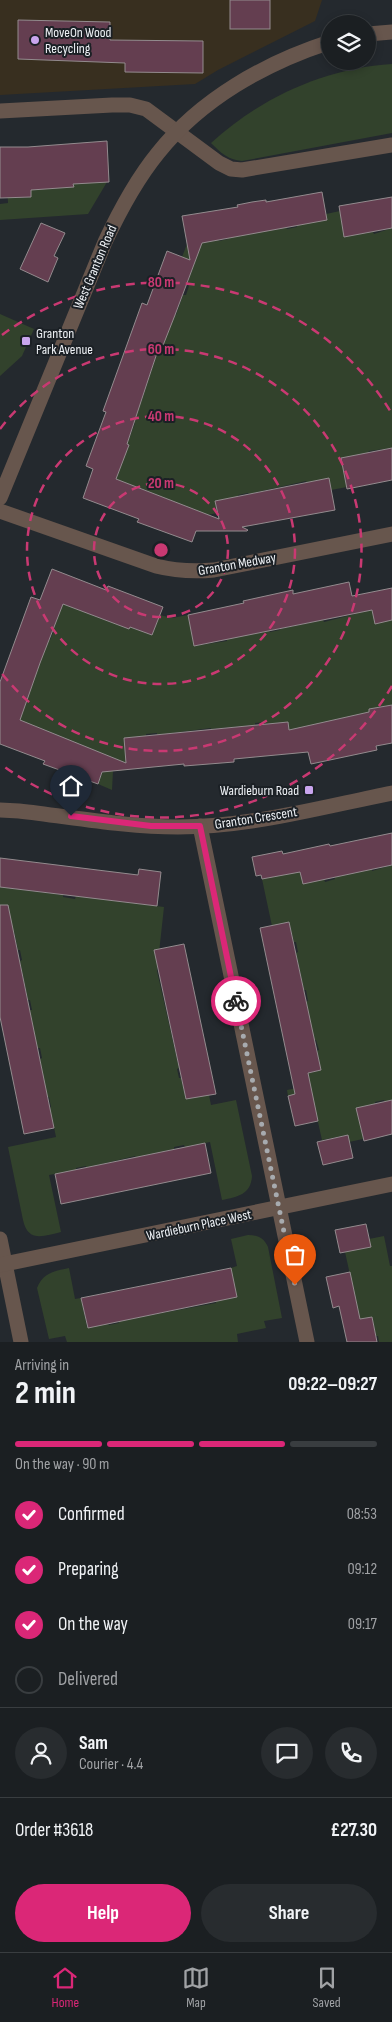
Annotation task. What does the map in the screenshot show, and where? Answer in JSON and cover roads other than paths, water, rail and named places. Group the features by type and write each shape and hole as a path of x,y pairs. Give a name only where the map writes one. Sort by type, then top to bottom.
{"street":[{"path":"376,33 392,32"},
{"name":"West Granton Road","path":"0,498 108,234 141,177 159,152 178,132 205,107 232,87 255,74 321,45"},
{"path":"0,111 112,104 130,105 146,109 219,163 231,169 242,170 392,145"},
{"name":"Granton Medway","path":"0,511 174,571 214,570 392,534"},
{"name":"Granton Crescent","path":"0,810 20,810 151,826 200,826 244,822 392,793"},
{"path":"200,826 307,1342"},
{"name":"Wardieburn Place West","path":"3,1264 392,1184"},
{"path":"0,1239 3,1264 21,1342"}],"place":[{"name":"MoveOn Wood Recycling","path":"35,40"},
{"name":"Granton Park Avenue","path":"26,341"},
{"name":"Wardieburn Road","path":"309,790"}]}
